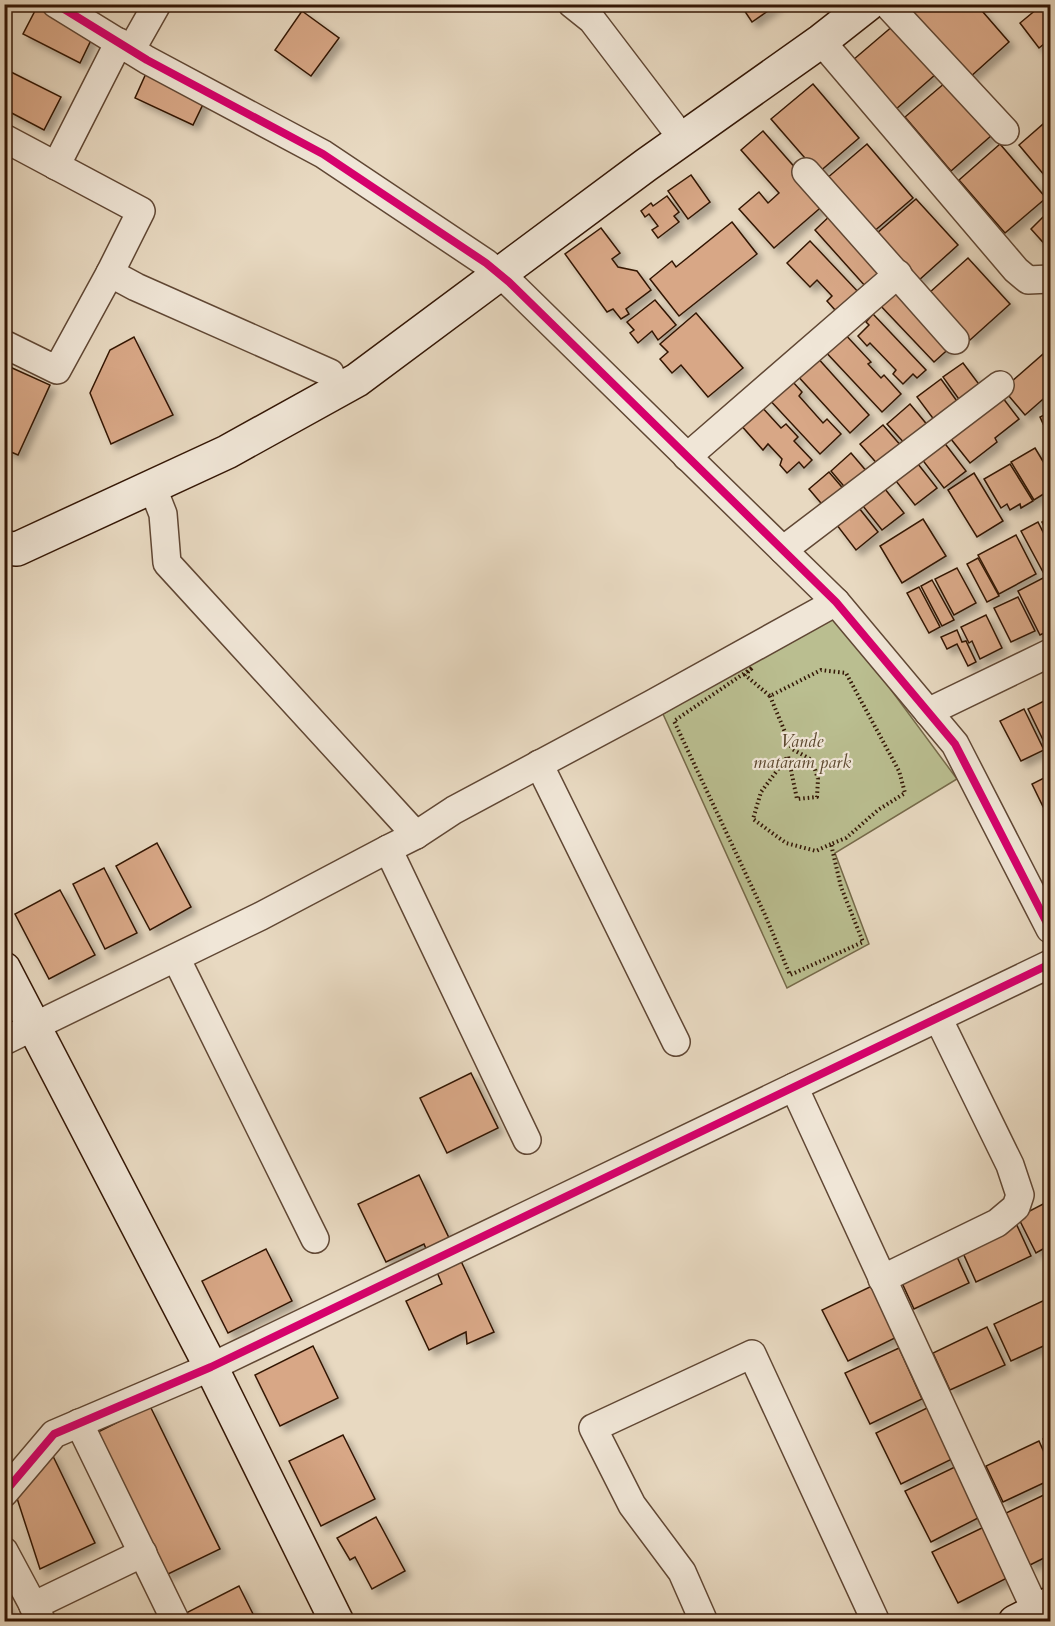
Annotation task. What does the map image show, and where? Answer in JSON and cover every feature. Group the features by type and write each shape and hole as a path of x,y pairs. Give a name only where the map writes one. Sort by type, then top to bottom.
{"main road":[{"path":"4,548 17,549 226,452 357,380 672,125 838,4"},
{"path":"4,529 14,530 218,435 347,364 646,165 821,41 868,4"},
{"path":"4,969 210,1367 337,1622"}],"street":[{"path":"56,4 125,46 323,154 493,268 836,602 955,744 1050,929"},
{"path":"56,166 125,46 157,4"},
{"path":"572,4 592,20 672,125"},
{"path":"887,4 1005,131"},
{"path":"821,41 1016,270 1028,280 1050,279"},
{"path":"4,138 141,211 57,370 4,344"},
{"path":"806,171 955,340"},
{"path":"110,273 136,287 330,373"},
{"path":"687,457 898,274"},
{"path":"783,550 1000,385"},
{"path":"152,486 163,514 167,563 416,835"},
{"path":"4,1041 261,916 416,835 454,810 836,602"},
{"path":"928,712 1050,653"},
{"path":"539,764 676,1042"},
{"path":"388,849 527,1140"},
{"path":"176,958 315,1239"},
{"path":"4,1493 54,1434 210,1367 1050,964"},
{"path":"882,1279 997,1223 1016,1207 1020,1195 1010,1165 938,1018"},
{"path":"794,1088 1034,1612"},
{"path":"704,1622 682,1572 632,1505 593,1428 752,1354 876,1622"},
{"path":"79,1423 176,1622"},
{"path":"4,1551 37,1614 143,1553"}],"path":[{"path":"770,696 821,670 846,673 899,771 905,793 878,810 846,838 831,843 816,851 786,843 753,819 761,792 788,756 797,799 818,797 818,779 812,760 792,749 770,696 745,675 752,668 674,721 766,917 790,975 863,942 842,887 831,843"}],"green space":[{"name":"Vande mataram park","path":"832,610 957,779 835,853 869,944 787,988 663,714"}],"building":[{"path":"740,4 778,4 752,22"},
{"path":"908,4 976,4 1009,42 969,78 905,7"},
{"path":"1043,4 1050,4 1050,39 1039,48 1020,23"},
{"path":"37,7 93,36 80,63 23,34"},
{"path":"302,11 339,38 311,76 275,50"},
{"path":"894,25 936,74 895,110 853,60"},
{"path":"5,69 61,97 44,130 4,109"},
{"path":"148,69 207,96 193,125 135,98"},
{"path":"946,82 992,135 951,171 905,117"},
{"path":"813,84 859,138 818,173 771,119"},
{"path":"1050,118 1050,182 1019,145"},
{"path":"763,131 826,203 774,248 739,209 759,192 768,203 779,193 741,150"},
{"path":"867,144 913,198 872,233 826,179"},
{"path":"1000,144 1046,198 1005,233 959,180"},
{"path":"691,175 710,202 688,219 668,191"},
{"path":"667,196 679,212 674,216 679,222 658,238 652,230 658,226 649,214 645,217 641,211 651,203 653,206"},
{"path":"916,199 958,245 918,281 876,234"},
{"path":"1050,210 1050,250 1031,229"},
{"path":"835,211 886,269 866,287 815,230"},
{"path":"732,222 757,254 679,316 650,279 672,261 676,267"},
{"path":"601,228 620,253 612,259 618,267 637,271 651,290 626,309 629,314 621,319 613,309 607,312 565,254"},
{"path":"810,241 862,296 836,311 827,301 832,296 817,280 810,287 787,263"},
{"path":"968,258 1010,304 970,340 929,293"},
{"path":"898,285 954,344 934,362 878,303"},
{"path":"655,300 676,325 658,340 652,331 638,343 630,333 634,330 627,322"},
{"path":"696,313 743,368 708,397 681,365 672,373 660,359 668,352 660,344"},
{"path":"873,314 926,370 917,378 913,374 903,384 893,374 896,370 870,343 867,346 858,336 869,325 866,322"},
{"path":"841,330 871,362 868,364 881,378 884,375 901,394 882,412 822,348"},
{"path":"134,337 173,415 111,444 90,393 110,350"},
{"path":"1050,348 1050,393 1025,415 1003,389"},
{"path":"815,355 869,415 850,433 795,373"},
{"path":"963,363 981,387 961,402 943,377"},
{"path":"10,367 50,385 18,455 4,449 4,379"},
{"path":"941,379 959,404 935,421 917,397"},
{"path":"793,382 802,392 799,396 823,423 827,419 841,434 820,454 766,396"},
{"path":"999,393 1019,419 995,438 997,442 970,463 947,434"},
{"path":"759,404 781,428 786,424 798,437 794,441 812,460 804,468 799,462 787,473 780,465 782,459 768,444 763,450 739,423"},
{"path":"910,404 929,427 907,446 887,424"},
{"path":"1050,412 1050,439 1040,417"},
{"path":"883,425 902,447 880,467 860,444"},
{"path":"943,441 966,471 944,488 921,458"},
{"path":"1035,448 1050,473 1050,490 1034,500 1011,462"},
{"path":"851,453 868,473 848,491 831,471"},
{"path":"914,459 937,488 915,505 892,476"},
{"path":"1010,464 1033,501 1021,508 1020,504 1010,510 1007,504 1001,508 984,479"},
{"path":"829,472 846,492 826,509 809,489"},
{"path":"974,473 1003,521 977,537 948,490"},
{"path":"881,484 904,513 882,530 859,501"},
{"path":"855,503 878,532 856,550 833,520"},
{"path":"1050,517 1050,539 1042,522"},
{"path":"923,519 946,556 902,583 880,546"},
{"path":"1038,522 1050,546 1050,568 1043,572 1021,531"},
{"path":"1016,535 1036,574 999,594 978,555"},
{"path":"978,558 999,596 987,602 967,564"},
{"path":"957,568 976,603 954,615 935,579"},
{"path":"1043,578 1050,593 1050,630 1040,635 1018,591"},
{"path":"932,580 954,620 942,626 921,586"},
{"path":"919,587 940,627 929,633 907,593"},
{"path":"1018,597 1035,631 1011,642 994,608"},
{"path":"986,615 1002,648 980,659 972,641 969,643 961,627"},
{"path":"957,630 962,642 966,641 976,662 968,666 957,644 947,649 941,637"},
{"path":"1050,698 1050,749 1048,750 1028,709"},
{"path":"1024,709 1044,750 1021,761 1000,721"},
{"path":"1050,775 1050,821 1032,784"},
{"path":"157,843 191,907 150,930 116,866"},
{"path":"104,868 137,933 105,949 73,884"},
{"path":"60,890 95,955 49,979 15,914"},
{"path":"471,1073 498,1128 447,1153 420,1098"},
{"path":"419,1175 450,1240 427,1251 424,1244 386,1262 358,1204"},
{"path":"1045,1203 1050,1215 1050,1245 1036,1253 1018,1217"},
{"path":"1014,1219 1031,1256 976,1282 959,1244"},
{"path":"952,1246 969,1283 914,1309 897,1272"},
{"path":"266,1249 292,1301 228,1333 202,1281"},
{"path":"460,1259 494,1332 467,1344 466,1332 429,1350 406,1301 442,1284 436,1270"},
{"path":"876,1284 899,1336 848,1361 822,1310"},
{"path":"1049,1298 1050,1343 1011,1361 994,1324"},
{"path":"987,1327 1005,1365 950,1390 933,1353"},
{"path":"313,1346 338,1398 280,1426 255,1375"},
{"path":"899,1348 922,1399 870,1424 845,1373"},
{"path":"150,1406 220,1549 166,1575 96,1433"},
{"path":"929,1407 952,1459 901,1484 876,1433"},
{"path":"343,1435 375,1499 321,1526 289,1461"},
{"path":"1050,1436 1050,1455 1043,1439"},
{"path":"1039,1441 1050,1466 1050,1480 1003,1502 986,1466"},
{"path":"51,1452 95,1543 40,1569 14,1489"},
{"path":"959,1465 982,1516 931,1542 905,1491"},
{"path":"1050,1492 1050,1555 1030,1565 1004,1514"},
{"path":"376,1517 405,1571 372,1589 355,1557 350,1560 337,1538"},
{"path":"986,1526 1009,1577 958,1603 932,1552"},
{"path":"239,1586 257,1622 190,1622 186,1613"},
{"path":"4,1599 15,1622 4,1622"}],"cycle path":[{"path":"56,4 147,60 323,154 486,263 509,282 836,602 955,744 1050,929"},
{"path":"4,1493 54,1434 211,1367 1050,964"}]}
